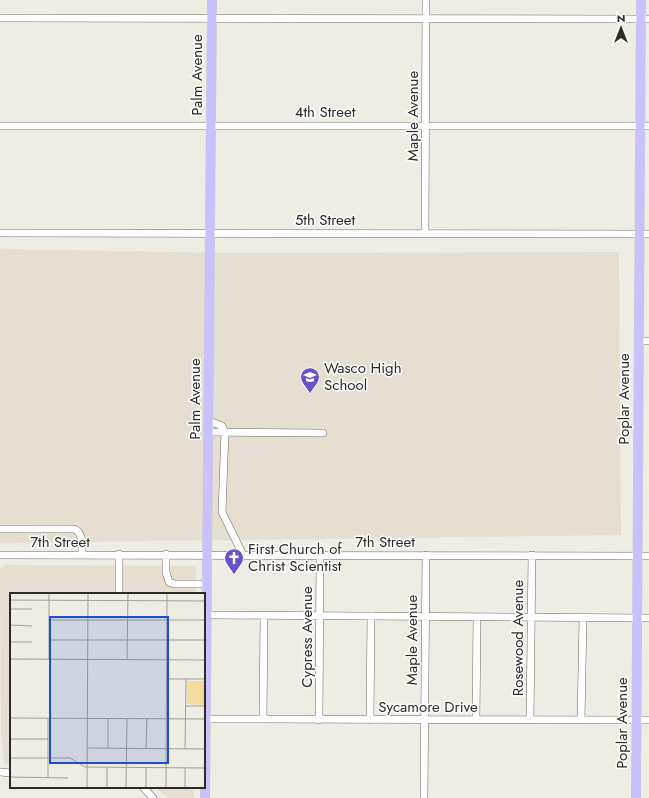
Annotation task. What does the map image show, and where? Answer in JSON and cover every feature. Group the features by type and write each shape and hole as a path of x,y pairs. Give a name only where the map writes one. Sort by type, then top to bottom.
{"main road":[{"name":"Palm Avenue","path":"205,798 212,0"},
{"name":"Poplar Avenue","path":"636,798 639,341 644,234 645,126 645,19 641,0"}],"street":[{"name":"Maple Avenue","path":"425,233 426,0"},
{"path":"0,18 645,19"},
{"name":"4th Street","path":"0,126 645,126"},
{"name":"5th Street","path":"0,233 210,232 644,234"},
{"path":"639,341 649,341"},
{"path":"209,421 222,426 224,432 222,512 243,555"},
{"path":"209,432 323,433"},
{"path":"0,529 74,529 79,532 81,536 82,555"},
{"path":"119,554 119,593"},
{"path":"166,554 166,572 169,582 174,584 208,584"},
{"name":"7th Street","path":"0,555 208,554 649,556"},
{"name":"Cypress Avenue","path":"319,720 320,555"},
{"name":"Maple Avenue","path":"424,798 426,555"},
{"name":"Rosewood Avenue","path":"530,720 532,556"},
{"path":"263,719 264,616"},
{"path":"206,620 264,616 649,618"},
{"path":"370,720 371,616"},
{"path":"476,720 477,617"},
{"path":"581,720 583,618"},
{"name":"Sycamore Drive","path":"206,715 263,719 319,720 649,720"},
{"path":"0,772 10,773"},
{"path":"143,788 153,798"}],"shaded area":[{"name":"Wasco High School","path":"0,249 230,253 619,252 621,535 0,543"},
{"path":"5,565 196,566 196,593 10,593 10,765 4,764 1,731 0,569"},
{"path":"156,788 194,788 194,798 168,798"}],"place":[{"name":"Wasco High School","path":"310,394"},
{"name":"First Church of Christ Scientist","path":"234,575"}]}
